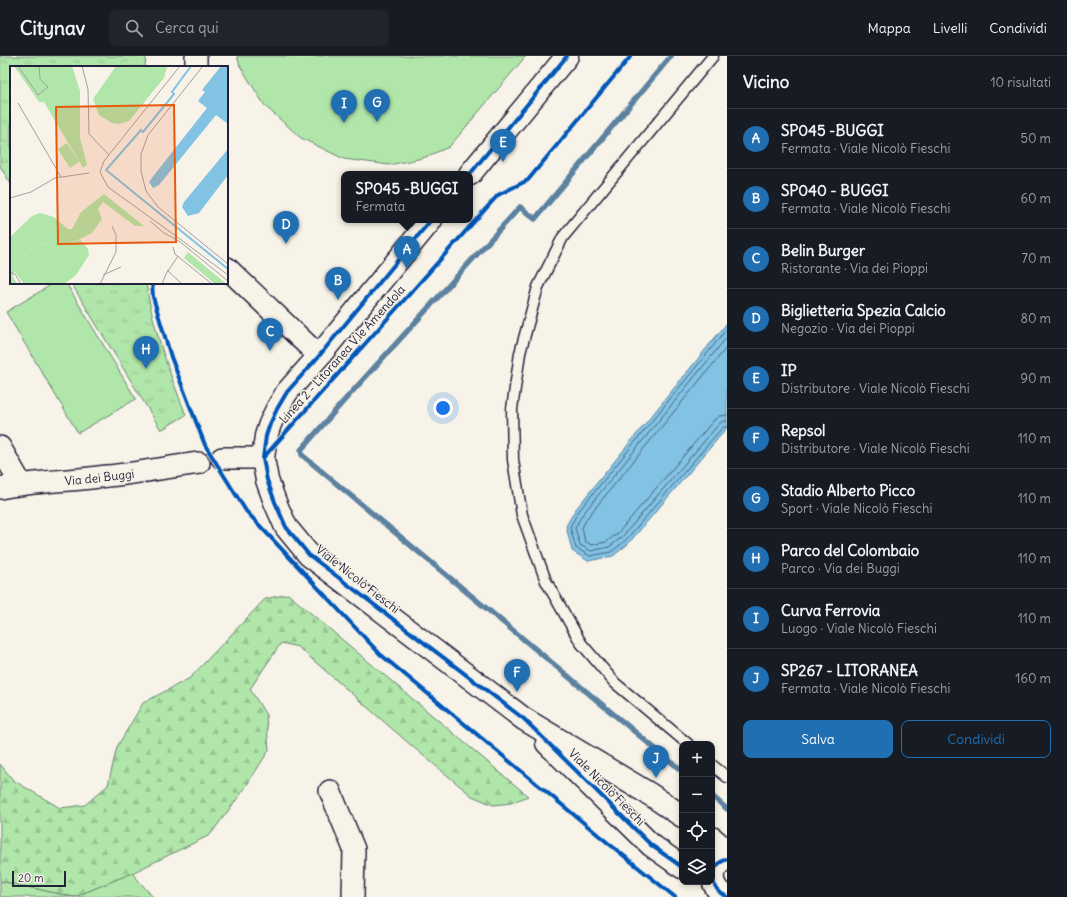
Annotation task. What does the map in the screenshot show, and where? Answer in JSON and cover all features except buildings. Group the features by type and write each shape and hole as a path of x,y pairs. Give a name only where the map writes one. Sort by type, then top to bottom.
{"main road":[{"path":"472,171 567,56"},
{"name":"Viale Nicolò Fieschi","path":"430,223 319,356 287,392 277,409 266,436 263,458 267,480 274,502 286,527 309,555 524,719 651,795 679,814"},
{"name":"Viale Nicolò Fieschi","path":"524,719 651,844 679,865"},
{"path":"715,840 727,850"},
{"path":"718,892 713,883 712,877 717,864 727,859"}],"street":[{"path":"228,269 319,356"},
{"path":"0,447 21,484"},
{"path":"222,458 263,458"},
{"name":"Via dei Buggi","path":"0,488 21,484 108,476 199,463"},
{"path":"330,791 354,849 353,897"}],"lane":[{"path":"684,741 615,683 581,643 546,581 522,516 513,460 512,409 520,353 538,287 563,237 713,56"},
{"path":"715,767 727,777"}],"green space":[{"path":"0,56 146,56 145,66 10,66 10,182 0,166"},
{"path":"237,56 526,56 449,147 423,158 389,165 344,159 301,138 265,106 240,66"},
{"path":"52,284 67,284 136,399 78,433 6,312"},
{"path":"72,284 146,284 157,334 186,415 161,430"},
{"path":"288,594 528,796 511,803 493,805 472,796 298,647 281,643 250,689 266,715 269,750 243,791 210,835 132,873 74,897 0,881 0,764 13,780 60,808 85,805 108,785 117,747 143,703 190,678 265,599"},
{"path":"132,873 153,897 74,897"},
{"path":"0,881 74,897 0,897"}],"water":[{"path":"727,323 727,428 628,544 613,556 588,561 572,551 566,526 575,510"}],"waterway":[{"path":"671,56 535,219 520,207 301,450 302,455 679,769"},
{"path":"715,799 727,809"}],"cycle path":[{"path":"472,171 567,56"},
{"name":"Linea 2 - Litoranea V.le Amendola","path":"473,223 498,195 528,180 631,56"},
{"name":"Linea 2 - Litoranea V.le Amendola","path":"429,223 319,356 287,392 277,409 266,436 263,458 267,480 275,502 286,527 309,555 524,719 651,845 679,865"},
{"name":"Linea 2 - Litoranea V.le Amendola","path":"263,458 473,223"},
{"path":"152,284 153,297 171,357 205,445 246,511 380,654 675,897"},
{"path":"727,859 721,862 713,872 714,883 721,893 727,897"}],"place":[{"name":"Stadio Alberto Picco","path":"377,122"},
{"name":"Curva Ferrovia","path":"344,123"},
{"name":"IP","path":"503,162"},
{"name":"Biglietteria Spezia Calcio","path":"286,244"},
{"name":"SP045 -BUGGI","path":"407,269"},
{"name":"SP040 - BUGGI","path":"338,300"},
{"name":"Belin Burger","path":"270,351"},
{"name":"Parco del Colombaio","path":"146,369"},
{"name":"Repsol","path":"517,692"},
{"name":"SP267 - LITORANEA","path":"656,778"}]}
